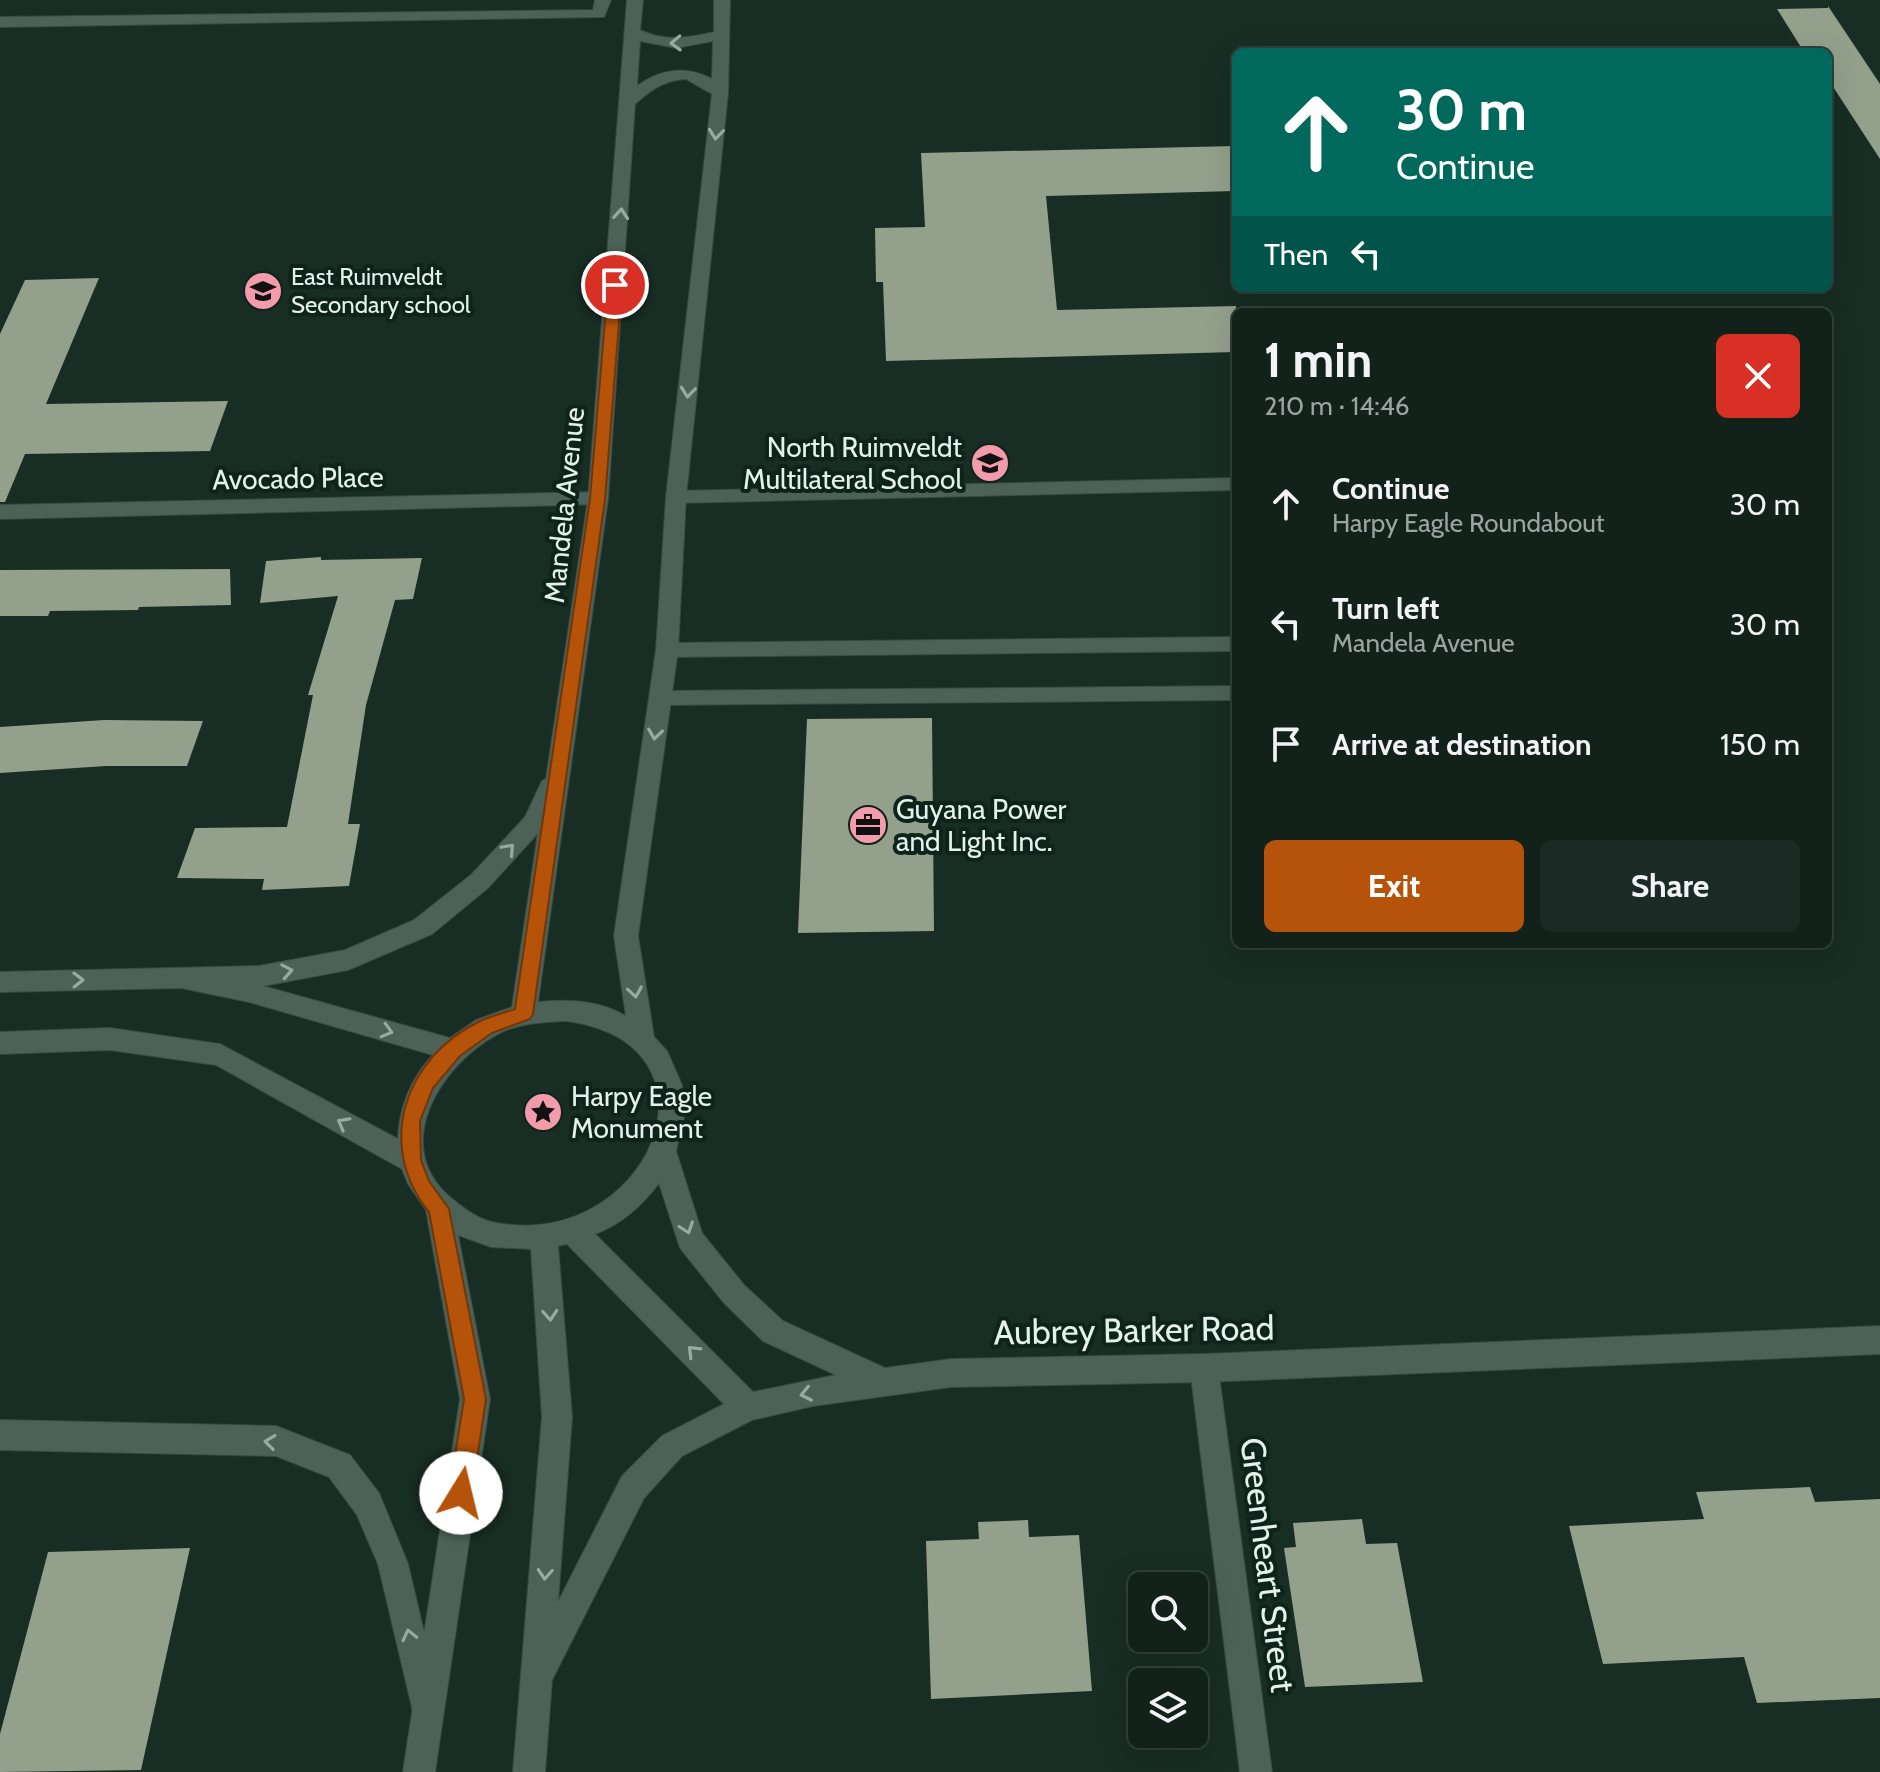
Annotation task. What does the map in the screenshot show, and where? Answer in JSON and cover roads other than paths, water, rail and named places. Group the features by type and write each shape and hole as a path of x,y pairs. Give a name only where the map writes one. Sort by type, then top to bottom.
{"main road":[{"name":"Mandela Avenue","path":"524,1014 598,499 630,101 635,0"},
{"path":"642,1039 626,936 667,650 676,497 720,93 722,0"},
{"path":"0,22 601,7"},
{"path":"633,32 650,42 670,44 720,35"},
{"path":"630,101 653,81 681,74 701,77 720,93"},
{"name":"Avocado Place","path":"0,512 598,499"},
{"path":"0,982 259,976 348,960 423,927 480,881 534,822 562,760"},
{"path":"181,978 249,992 453,1050"},
{"path":"567,1010 594,1015 608,1018 642,1039 662,1062 671,1091 673,1122 664,1154 643,1186 612,1212 559,1234 505,1237 469,1228 439,1209 421,1186 411,1160 410,1121 425,1083 453,1050 485,1028 524,1014 567,1010"},
{"path":"0,1043 110,1039 220,1055 411,1160"},
{"path":"664,1154 690,1239 734,1294 773,1331 883,1382"},
{"path":"419,1772 475,1399 439,1209"},
{"path":"559,1234 748,1407"},
{"path":"529,1772 557,1417 559,1234"},
{"name":"Aubrey Barker Road","path":"537,1677 633,1487 672,1446 748,1407 813,1392 951,1373 1204,1368 1880,1340"},
{"name":"Greenheart Street","path":"1204,1368 1256,1772"},
{"path":"0,1435 276,1441 339,1466 368,1504 393,1564 426,1711"}],"lane":[{"path":"676,497 1232,484"},
{"path":"667,650 1232,644"},
{"path":"661,698 1232,693"}],"place":[{"name":"East Ruimveldt Secondary school","path":"263,291"},
{"name":"North Ruimveldt Multilateral School","path":"990,463"},
{"name":"Guyana Power and Light Inc.","path":"868,825"},
{"name":"Harpy Eagle Monument","path":"543,1112"}]}
